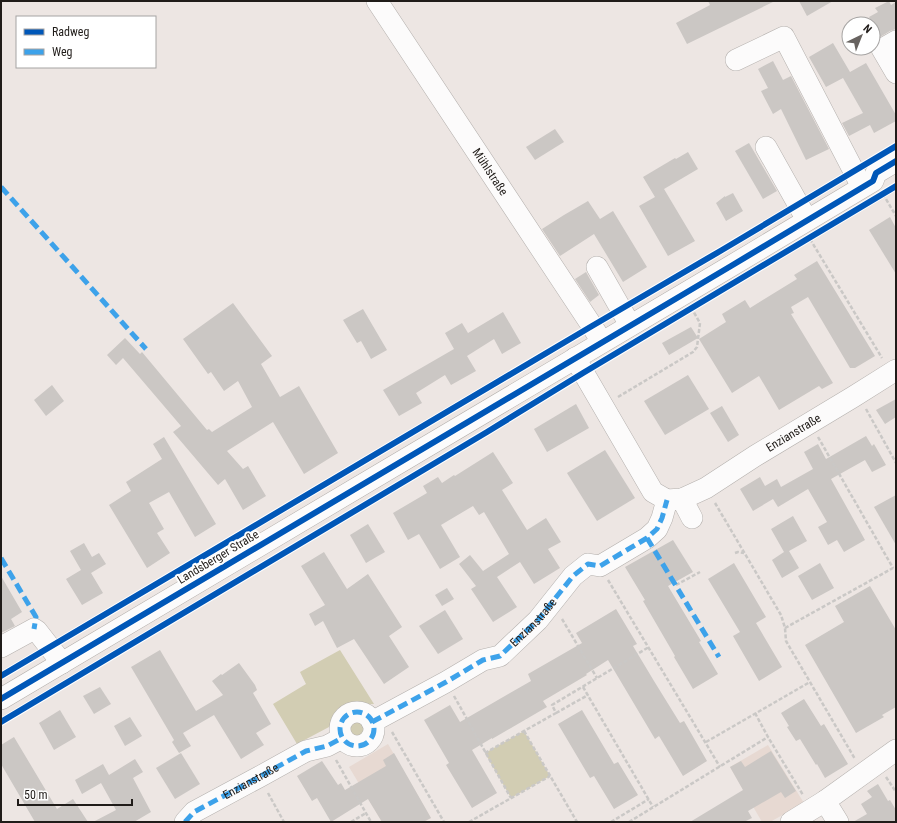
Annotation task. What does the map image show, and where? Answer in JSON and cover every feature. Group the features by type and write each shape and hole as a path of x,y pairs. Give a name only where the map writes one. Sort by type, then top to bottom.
{"street":[{"name":"Mühlstraße","path":"377,1 602,342"},
{"path":"736,60 784,37 872,187"},
{"path":"884,44 896,74"},
{"path":"766,147 808,229"},
{"name":"Landsberger Straße","path":"872,187 876,173 896,160"},
{"name":"Landsberger Straße","path":"1,699 630,325 731,266 808,229 896,173"},
{"path":"597,267 630,325"},
{"path":"575,358 653,492 674,500 692,518"},
{"name":"Enzianstraße","path":"377,719 484,660 500,656 538,620 573,576 588,564 600,566 647,538 657,529 662,518 674,500 706,488 894,371"},
{"path":"1,647 34,629 62,663"},
{"path":"335,742 346,742 355,746 366,744 372,736 373,726 377,719"},
{"name":"Enzianstraße","path":"185,822 194,812 306,751 335,742"},
{"path":"791,822 864,774 896,750"},
{"path":"818,805 838,822"}],"path":[{"path":"872,187 896,216"},
{"path":"808,229 894,371"},
{"path":"602,406 693,352 697,347 700,323 692,309"},
{"path":"857,394 896,462"},
{"path":"785,628 894,568 810,423"},
{"path":"706,488 781,615 785,628 786,641 864,774"},
{"path":"735,553 745,553"},
{"path":"600,566 720,767"},
{"path":"676,585 700,572"},
{"path":"552,603 597,678"},
{"path":"556,713 552,705 649,647"},
{"path":"446,682 511,798"},
{"path":"706,742 810,682"},
{"path":"583,687 653,807"},
{"path":"485,753 588,695"},
{"path":"755,714 768,737 818,805"},
{"path":"377,719 444,822"},
{"path":"524,731 577,822"},
{"path":"629,822 768,737"},
{"path":"335,742 371,822"},
{"path":"468,822 550,776"},
{"path":"259,777 284,822"},
{"path":"611,822 649,799"},
{"path":"351,822 366,813"}],"shaded area":[{"path":"340,650 374,704 345,707 338,713 329,727 297,744 273,704 306,684 300,672"},
{"path":"357,720 363,723 366,729 363,735 357,738 351,735 348,729 351,723"},
{"path":"524,731 550,776 511,798 485,753"},
{"path":"388,744 431,818 424,822 382,822 349,767"},
{"path":"768,745 804,803 770,822 762,822 730,767"}],"building":[{"path":"708,1 775,1 687,44 676,23 710,5"},
{"path":"799,1 833,1 807,16"},
{"path":"889,1 891,5 896,2 896,29 881,36 881,16 871,16 878,12 875,8"},
{"path":"833,43 850,72 866,63 896,115 896,121 874,133 870,125 849,136 842,123 863,113 843,78 826,87 809,57"},
{"path":"773,61 783,80 791,76 829,149 806,160 781,109 773,114 761,91 768,88 758,69"},
{"path":"555,129 564,142 535,160 526,147"},
{"path":"749,143 777,191 763,199 735,151"},
{"path":"688,152 698,169 664,189 695,241 668,256 639,206 655,197 643,177"},
{"path":"733,193 743,211 726,221 716,203 725,196"},
{"path":"588,201 600,219 613,211 647,267 623,282 594,234 560,256 542,229"},
{"path":"890,217 896,228 896,274 869,230"},
{"path":"817,261 875,356 855,368 850,368 808,297 791,307 794,313 791,314 833,383 822,389 819,386 779,410 759,376 732,393 699,339 726,322 722,314 745,300 750,308 797,279 794,275"},
{"path":"586,272 599,295 590,302 575,279"},
{"path":"233,303 272,356 261,364 280,397 299,386 338,453 304,474 273,422 227,451 243,469 248,466 266,496 243,510 225,479 218,485 173,432 181,426 123,358 116,365 107,355 125,338 140,354 142,352 207,430 209,429 212,432 252,407 238,381 224,391 211,372 208,374 183,339"},
{"path":"363,309 387,350 371,359 361,341 357,343 343,320"},
{"path":"503,312 521,343 502,354 494,339 467,356 476,371 451,385 445,375 416,393 422,403 399,416 383,390 454,349 445,333 462,323 468,333"},
{"path":"691,327 698,338 669,355 662,343"},
{"path":"688,375 709,409 665,435 644,401"},
{"path":"52,385 64,401 46,416 34,400"},
{"path":"896,399 896,417 885,424 876,410"},
{"path":"576,404 589,428 547,452 534,429"},
{"path":"722,406 739,435 728,442 710,413"},
{"path":"866,436 872,446 874,444 886,465 872,472 865,460 831,479 865,540 844,552 837,540 828,545 818,527 827,522 808,489 778,507 773,499 753,511 740,489 760,477 765,486 777,479 781,487 813,469 804,452 818,444 826,459"},
{"path":"164,437 216,524 195,537 169,492 149,503 164,529 157,533 170,553 147,568 109,505 131,491 126,482 162,459 153,444"},
{"path":"605,450 635,498 597,521 567,473"},
{"path":"493,452 513,483 502,490 527,530 546,518 561,542 548,549 560,568 534,584 520,562 497,577 517,607 493,622 471,589 476,586 459,564 470,555 483,571 509,554 484,512 479,515 473,506 441,525 460,557 440,569 419,534 408,540 393,513 427,493 423,486 438,477 442,483"},
{"path":"896,495 896,545 874,507"},
{"path":"793,516 807,541 789,551 799,568 782,578 772,560 784,552 771,529"},
{"path":"368,524 385,552 366,563 350,535"},
{"path":"673,540 693,572 668,586 701,641 699,642 718,674 693,689 643,601 645,600 625,567"},
{"path":"84,543 92,557 99,553 106,564 91,573 103,593 82,605 66,579 81,570 70,551"},
{"path":"324,552 347,589 368,574 402,627 389,636 409,667 384,684 354,639 337,648 323,621 315,626 309,614 325,605 301,566"},
{"path":"734,563 766,617 756,623 782,667 759,681 733,636 740,632 708,579"},
{"path":"820,563 834,588 812,600 798,576"},
{"path":"1,576 22,612 11,619 15,626 1,633"},
{"path":"870,586 896,630 896,707 882,715 884,717 856,733 805,645 844,622 835,606"},
{"path":"447,588 454,599 442,606 435,595"},
{"path":"616,609 637,644 633,646 680,723 684,721 707,761 683,776 659,736 655,739 608,660 586,674 587,675 543,701 547,707 472,750 497,793 472,808 446,765 449,763 424,720 450,705 460,722 531,681 528,674 582,643 576,633"},
{"path":"445,610 463,639 438,654 419,626"},
{"path":"160,650 196,711 223,695 212,681 239,663 255,685 257,690 253,693 271,724 256,733 264,745 241,759 214,715 183,733 191,746 179,753 172,742 174,740 131,667"},
{"path":"100,687 111,704 94,714 83,696"},
{"path":"804,699 821,726 824,724 848,764 825,778 800,739 796,741 787,727 789,726 781,713"},
{"path":"60,710 76,737 54,750 39,723"},
{"path":"582,710 614,764 618,762 638,795 614,809 594,776 590,778 558,724"},
{"path":"130,717 142,736 125,746 114,726"},
{"path":"14,737 57,809 73,799 88,822 35,822 1,764 1,745"},
{"path":"771,751 796,791 785,798 781,792 748,811 752,818 744,822 690,822 743,790 730,767 741,761 745,767"},
{"path":"181,753 200,784 175,799 156,768"},
{"path":"394,753 431,818 423,822 382,822 368,799 331,822 317,798 312,801 297,776 322,761 338,785 341,783 345,790 386,766 383,760"},
{"path":"135,759 143,772 133,778 151,812 134,822 93,822 116,810 101,783 82,794 75,780 103,764 109,775"},
{"path":"878,784 888,801 890,800 896,810 896,822 853,822 867,814 861,804 872,797 867,791"}],"marked path":[{"path":"1,187 146,349"},
{"path":"372,722 483,660 500,656 538,620 573,576 588,564 600,566 647,538 657,529 667,500"},
{"path":"647,538 719,657"},
{"path":"1,558 36,617 34,629"},
{"path":"357,712 369,717 374,729 369,741 357,746 345,741 340,729 345,717 357,712"},
{"path":"185,822 194,812 306,751 327,746 342,738"}],"cycle path":[{"path":"1,676 896,146"},
{"path":"1,699 873,181 876,173 896,161"},
{"path":"1,722 896,186"}]}
